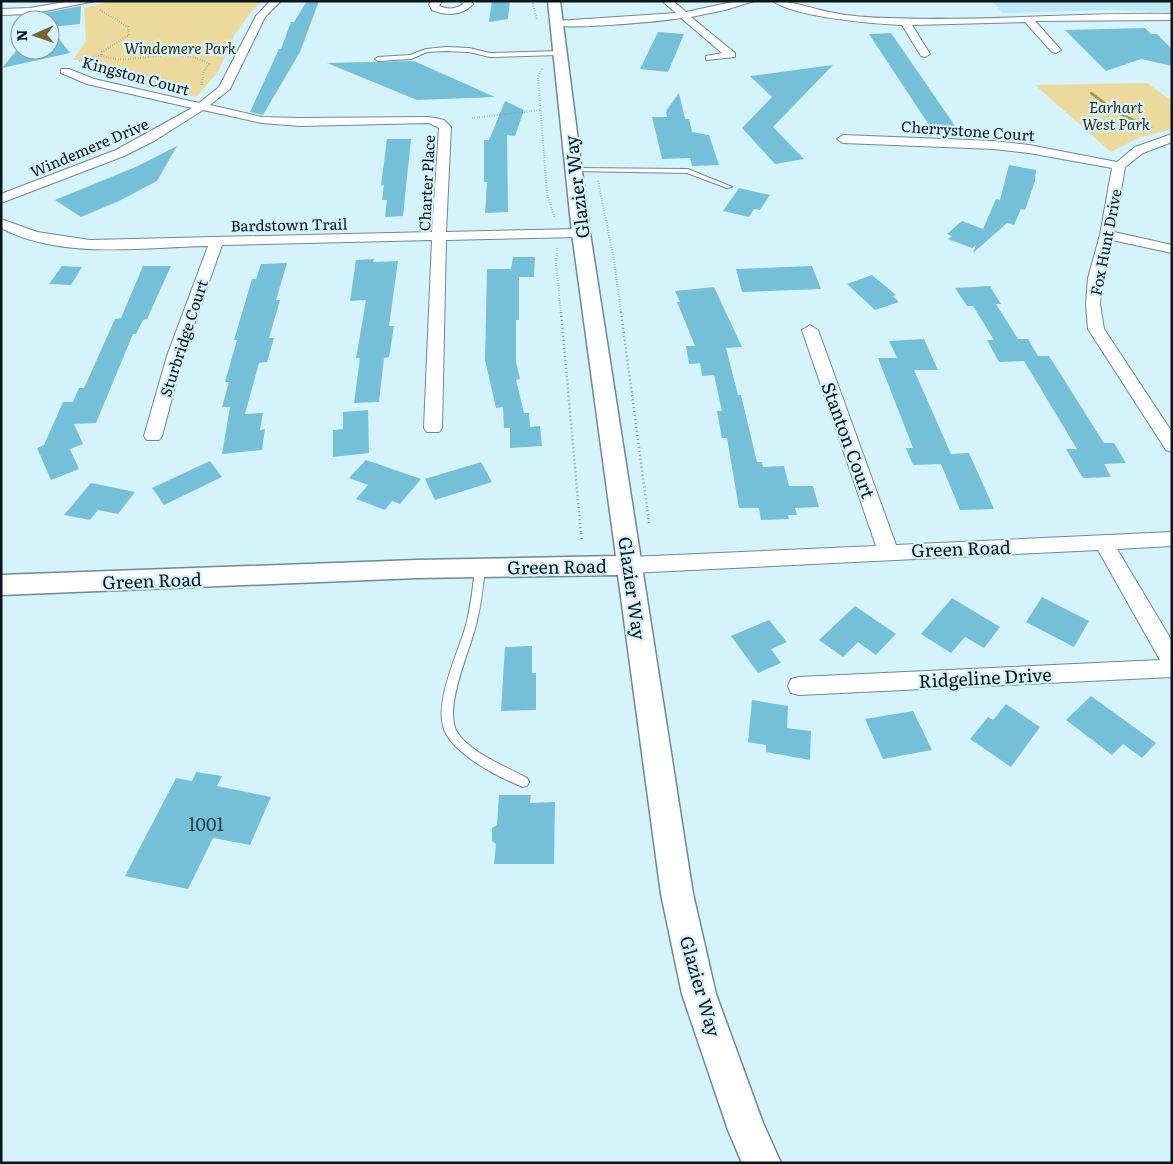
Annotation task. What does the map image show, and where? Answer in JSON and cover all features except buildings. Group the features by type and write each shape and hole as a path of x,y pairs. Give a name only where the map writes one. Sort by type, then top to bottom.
{"street":[{"name":"Windemere Drive","path":"1,199 120,153 150,138 201,107 224,89 261,16 276,1"},
{"path":"437,1 434,4 435,8 449,11 464,8 468,4 466,1"},
{"name":"Glazier Way","path":"554,1 581,232 677,894 699,994 747,1130 762,1163"},
{"path":"667,1 731,55"},
{"path":"557,24 621,22 686,16 749,1"},
{"path":"778,1 845,17 905,22 1119,16 1171,18"},
{"path":"1,12 30,11 92,4"},
{"path":"1028,18 1056,50"},
{"path":"905,22 925,54"},
{"path":"710,58 746,52"},
{"name":"Kingston Court","path":"65,71 91,82 201,107"},
{"name":"Charter Place","path":"201,107 262,120 300,122 414,120 440,122 445,127 439,236 433,428"},
{"name":"Fox Hunt Drive","path":"1172,138 1139,150 1119,166 1107,235 1095,278 1093,304 1096,329 1110,355 1172,446"},
{"name":"Cherrystone Court","path":"844,139 994,145 1029,149 1119,166"},
{"name":"Bardstown Trail","path":"1,223 26,234 55,241 126,244 581,232"},
{"path":"1107,235 1172,249"},
{"name":"Sturbridge Court","path":"152,436 175,356 216,242"},
{"name":"Stanton Court","path":"810,330 888,551"},
{"name":"Green Road","path":"1,585 480,568 630,565 888,551 1172,539"},
{"path":"1103,542 1172,661"},
{"name":"Ridgeline Drive","path":"799,686 1172,668"}],"lane":[{"path":"378,59 411,57 426,51 446,49 469,50 490,55 560,53"},
{"path":"574,169 688,171 729,187"},
{"path":"480,568 471,624 456,671 448,721 452,734 463,746 523,782"}],"path":[{"path":"92,4 130,31 129,35 106,48 102,55"},
{"path":"79,61 102,55 107,58 116,59 181,55 203,58 209,64 203,73 200,90"},
{"path":"542,64 542,70 538,76 547,194 555,224"},
{"path":"472,118 541,110"},
{"path":"595,168 614,260 650,528"},
{"path":"558,244 556,264 582,541"}],"shaded area":[{"path":"992,1 1172,1 1172,12 1102,10 1003,13"}],"green space":[{"name":"Windemere Park","path":"111,1 263,1 250,13 234,36 218,72 196,97 97,74 94,70 95,67 85,60 73,60 86,41 84,8"},
{"name":"Earhart West Park","path":"1147,83 1172,101 1172,129 1138,138 1111,152 1035,85"}],"waterway":[{"path":"1091,93 1116,112 1151,128"}]}
